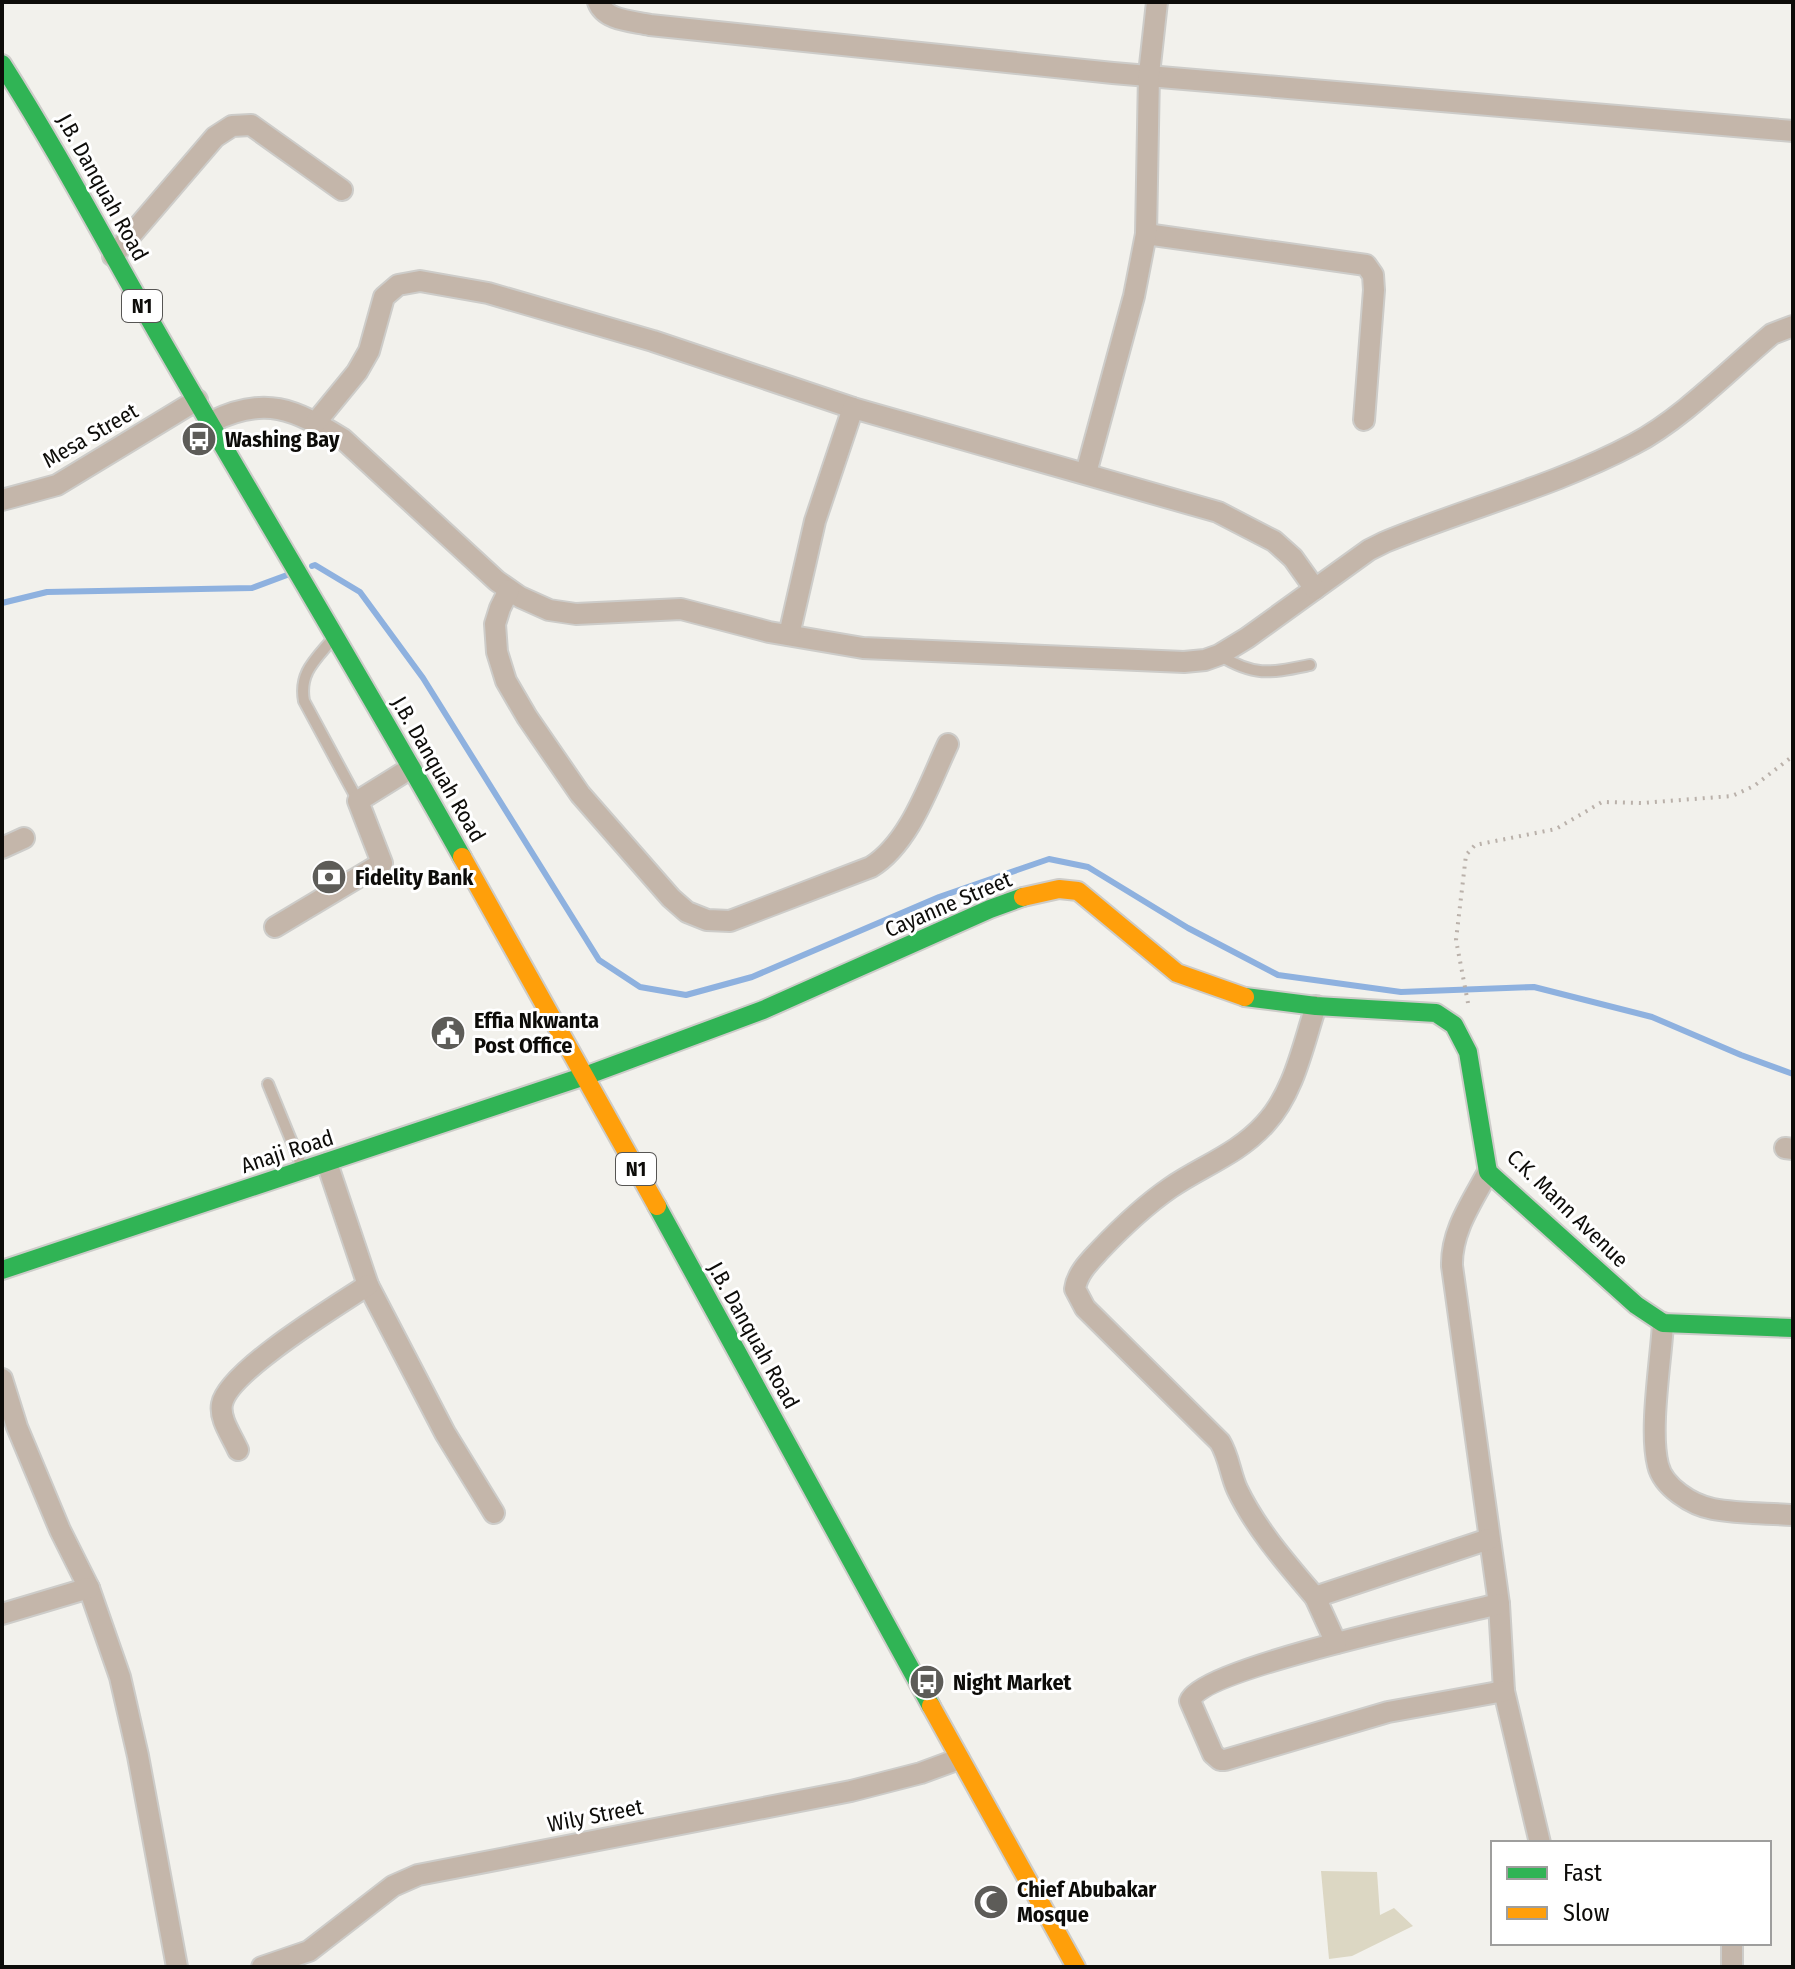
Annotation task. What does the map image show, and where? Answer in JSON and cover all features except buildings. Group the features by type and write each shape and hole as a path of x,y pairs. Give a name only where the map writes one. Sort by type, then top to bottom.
{"main road":[{"name":"J.B. Danquah Road","path":"2,64 41,125 113,256 411,768 585,1076 1076,1967"},
{"name":"Cayanne Street","path":"585,1076 763,1010 990,909 1059,889 1078,891 1162,961 1188,978 1241,997 1316,1006"},
{"name":"C.K. Mann Avenue","path":"1316,1006 1424,1012 1445,1017 1454,1025 1468,1052 1488,1172 1636,1305 1663,1323"},
{"name":"Anaji Road","path":"2,1270 585,1076"},
{"path":"1663,1323 1793,1328"}],"street":[{"path":"598,2 600,8 613,17 650,25 1113,73 1793,131"},
{"path":"1086,473 1134,296 1146,234 1149,74 1157,2"},
{"path":"113,256 215,137 232,126 251,125 342,190"},
{"path":"1146,234 1366,265 1373,275 1374,290 1364,420"},
{"path":"316,422 357,372 369,351 384,297 398,285 420,281 488,293 653,341 853,408 1218,512 1274,541 1293,558 1315,589"},
{"path":"211,422 236,409 260,407 282,410 316,422 343,439 509,590 549,610 576,614 681,609 789,635 863,648 1184,662 1219,655 1385,542 1521,493 1634,444 1666,424 1772,334 1793,326"},
{"name":"Mesa Street","path":"2,500 57,485 197,400"},
{"path":"789,635 815,521 853,408"},
{"path":"509,590 500,608 495,637 506,681 580,794 671,898 696,917 730,921 871,867 883,859 902,836 948,744"},
{"path":"275,927 382,863 358,801 411,768"},
{"path":"2,848 24,838"},
{"path":"1316,1006 1292,1076 1269,1120 1232,1153 1142,1208 1083,1269 1075,1289 1085,1308 1220,1442 1242,1498 1276,1549 1315,1597 1336,1643"},
{"path":"327,1163 368,1285 445,1433 494,1513"},
{"path":"1488,1172 1460,1226 1452,1252 1499,1604 1504,1691 1540,1841"},
{"path":"238,1450 222,1413 227,1391 248,1370 290,1338 368,1285"},
{"path":"1663,1323 1655,1441 1661,1472 1679,1493 1695,1503 1714,1509 1793,1515"},
{"path":"2,1379 17,1427 60,1530 89,1588 120,1677 138,1756 177,1967"},
{"path":"1315,1597 1489,1539"},
{"path":"2,1614 89,1588"},
{"path":"1499,1604 1336,1643 1237,1672 1194,1693 1191,1704 1214,1756 1225,1760 1388,1712 1504,1691"},
{"name":"Wily Street","path":"262,1967 309,1951 393,1886 418,1875 851,1791 921,1773 959,1759"},
{"path":"1732,1945 1732,1967"}],"lane":[{"path":"335,637 306,670 301,686 304,701 358,801"},
{"path":"1219,655 1240,668 1257,672 1310,665"},
{"path":"268,1084 303,1171"}],"path":[{"path":"1468,1009 1456,940 1466,855 1475,845 1556,829 1602,802 1642,803 1732,796 1754,786 1793,756"}],"waterway":[{"path":"312,566 360,592 423,678 599,960 640,987 686,995 752,977 939,897 1049,859 1088,867 1188,928 1278,975 1401,992 1534,987 1652,1017 1793,1074"},
{"path":"2,603 47,592 252,588 287,575"}],"traffic: fast":[{"path":"2,64 46,135 462,857"},
{"path":"2,1270 585,1076 763,1010 1023,897"},
{"path":"1245,997 1316,1006 1436,1013 1454,1025 1468,1052 1488,1172 1636,1305 1663,1323 1793,1328"},
{"path":"657,1206 931,1706"}],"traffic: slow":[{"path":"462,857 657,1206"},
{"path":"1023,897 1059,889 1078,891 1177,973 1245,997"},
{"path":"931,1706 1076,1967"}],"place":[{"name":"Washing Bay","path":"199,439"},
{"name":"Fidelity Bank","path":"329,877"},
{"name":"Effia Nkwanta Post Office","path":"448,1033"},
{"name":"Night Market","path":"927,1682"},
{"name":"Chief Abubakar Mosque","path":"991,1902"}]}
